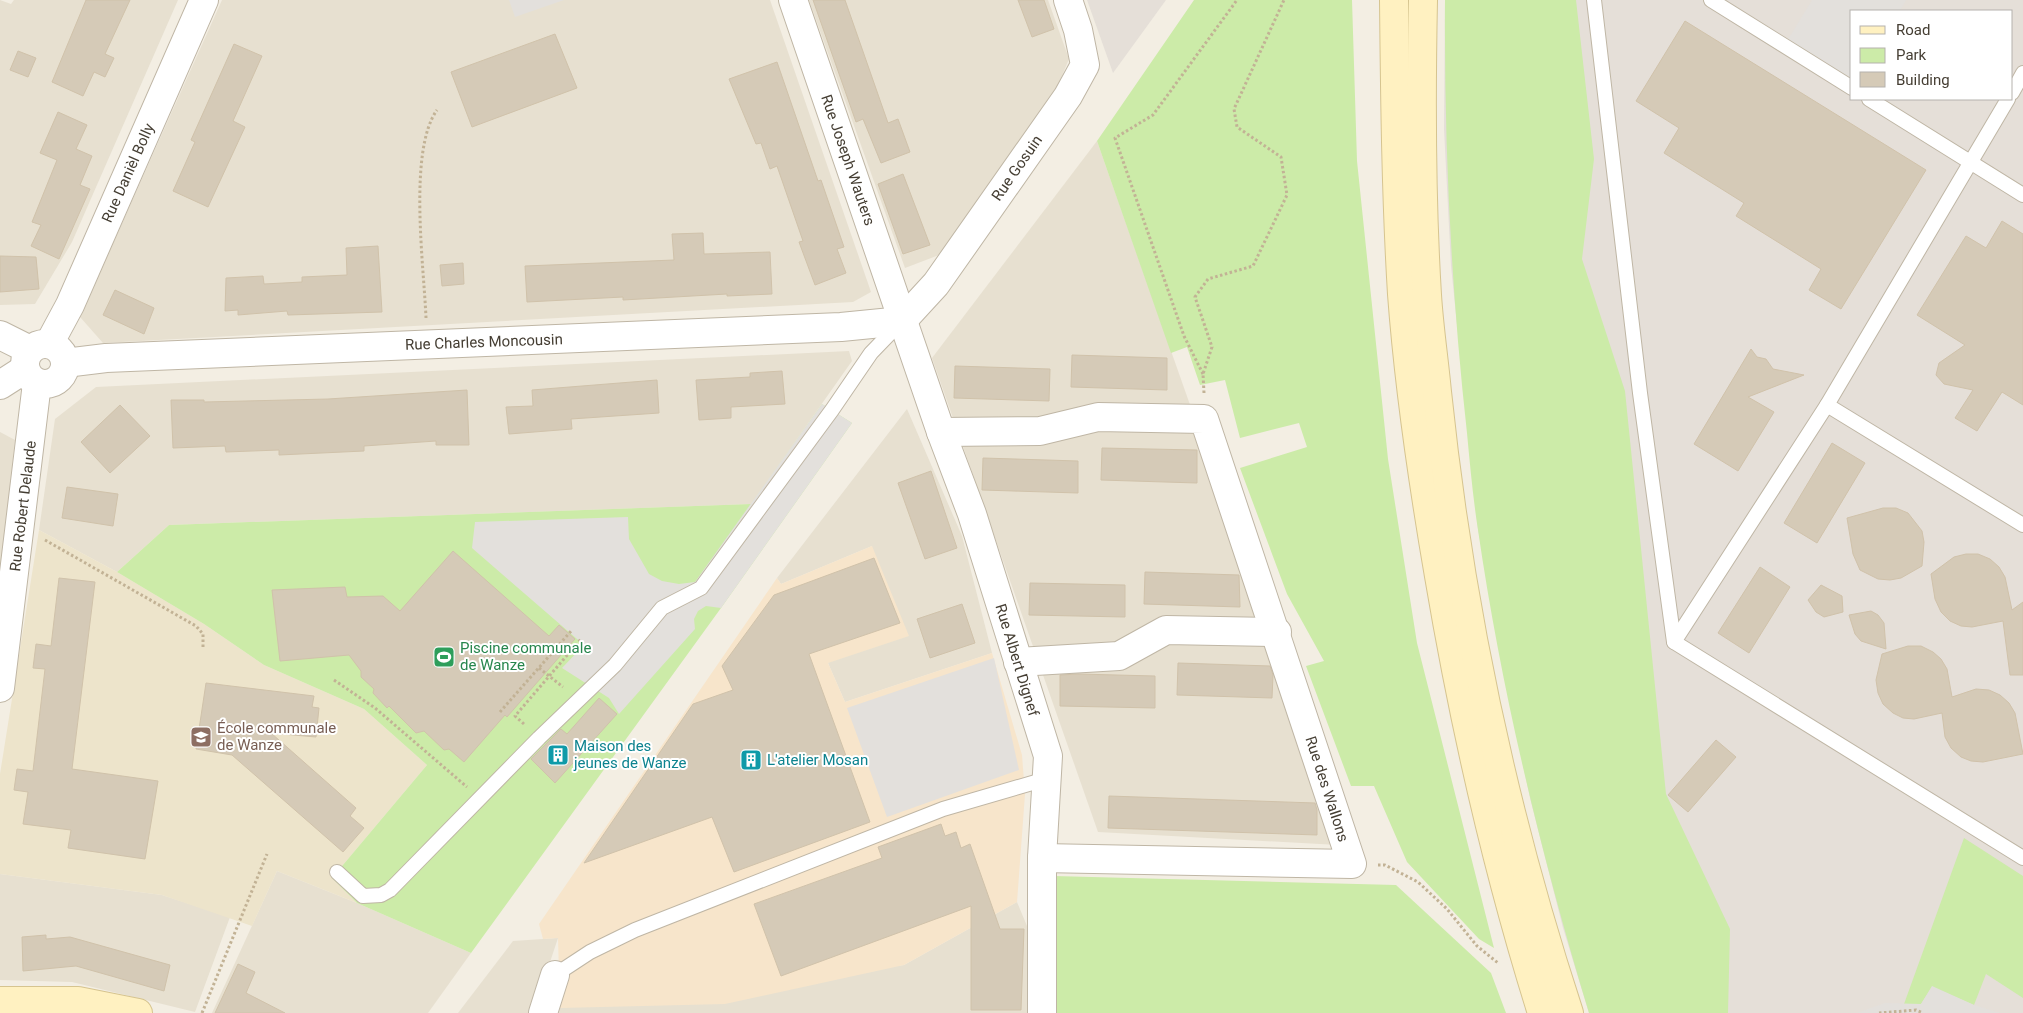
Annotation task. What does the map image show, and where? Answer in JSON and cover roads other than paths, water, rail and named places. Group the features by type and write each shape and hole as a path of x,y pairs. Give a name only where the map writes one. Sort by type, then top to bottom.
{"main road":[{"path":"1394,0 1395,105 1402,296 1423,481 1454,665 1513,922 1542,1013"},
{"path":"1423,0 1421,104 1428,295 1446,478 1476,661 1528,883 1568,1013"},
{"path":"0,1001 78,1001 133,1012"}],"street":[{"name":"Rue Danièl Bolly","path":"41,362 70,305 204,0"},
{"name":"Rue Joseph Wauters","path":"792,0 902,321"},
{"name":"Rue Gosuin","path":"902,321 936,284 1063,103 1085,65 1078,30 1068,0"},
{"name":"Rue Charles Moncousin","path":"41,362 428,344 841,328 902,321"},
{"name":"Rue Albert Dignef","path":"902,321 972,514 1048,756 1042,858 1042,1013"},
{"path":"0,336 41,362 0,385"},
{"name":"Rue Robert Delaude","path":"0,688 41,362"},
{"name":"Rue des Wallons","path":"941,432 1040,431 1098,417 1204,419 1277,632 1352,864 1042,858"},
{"path":"1018,662 1119,656 1166,630 1277,632"},
{"path":"543,1013 555,975"}],"lane":[{"path":"1594,0 1639,384 1674,642"},
{"path":"1711,0 1850,87"},
{"path":"2013,91 2023,73"},
{"path":"1871,100 2023,195"},
{"path":"1674,642 1827,405 1972,163 2007,100"},
{"path":"337,872 363,896 381,895 418,863 539,738 615,665 662,608 701,588 832,410 871,353 902,321"},
{"path":"1827,405 2023,525"},
{"path":"1674,642 2023,858"},
{"path":"555,975 590,952 635,930 943,809 1046,779"}],"place":[{"name":"Piscine communale de Wanze","path":"444,657"},
{"name":"École communale de Wanze","path":"201,737"},
{"name":"Maison des jeunes de Wanze","path":"558,755"},
{"name":"L'atelier Mosan","path":"751,760"}]}
